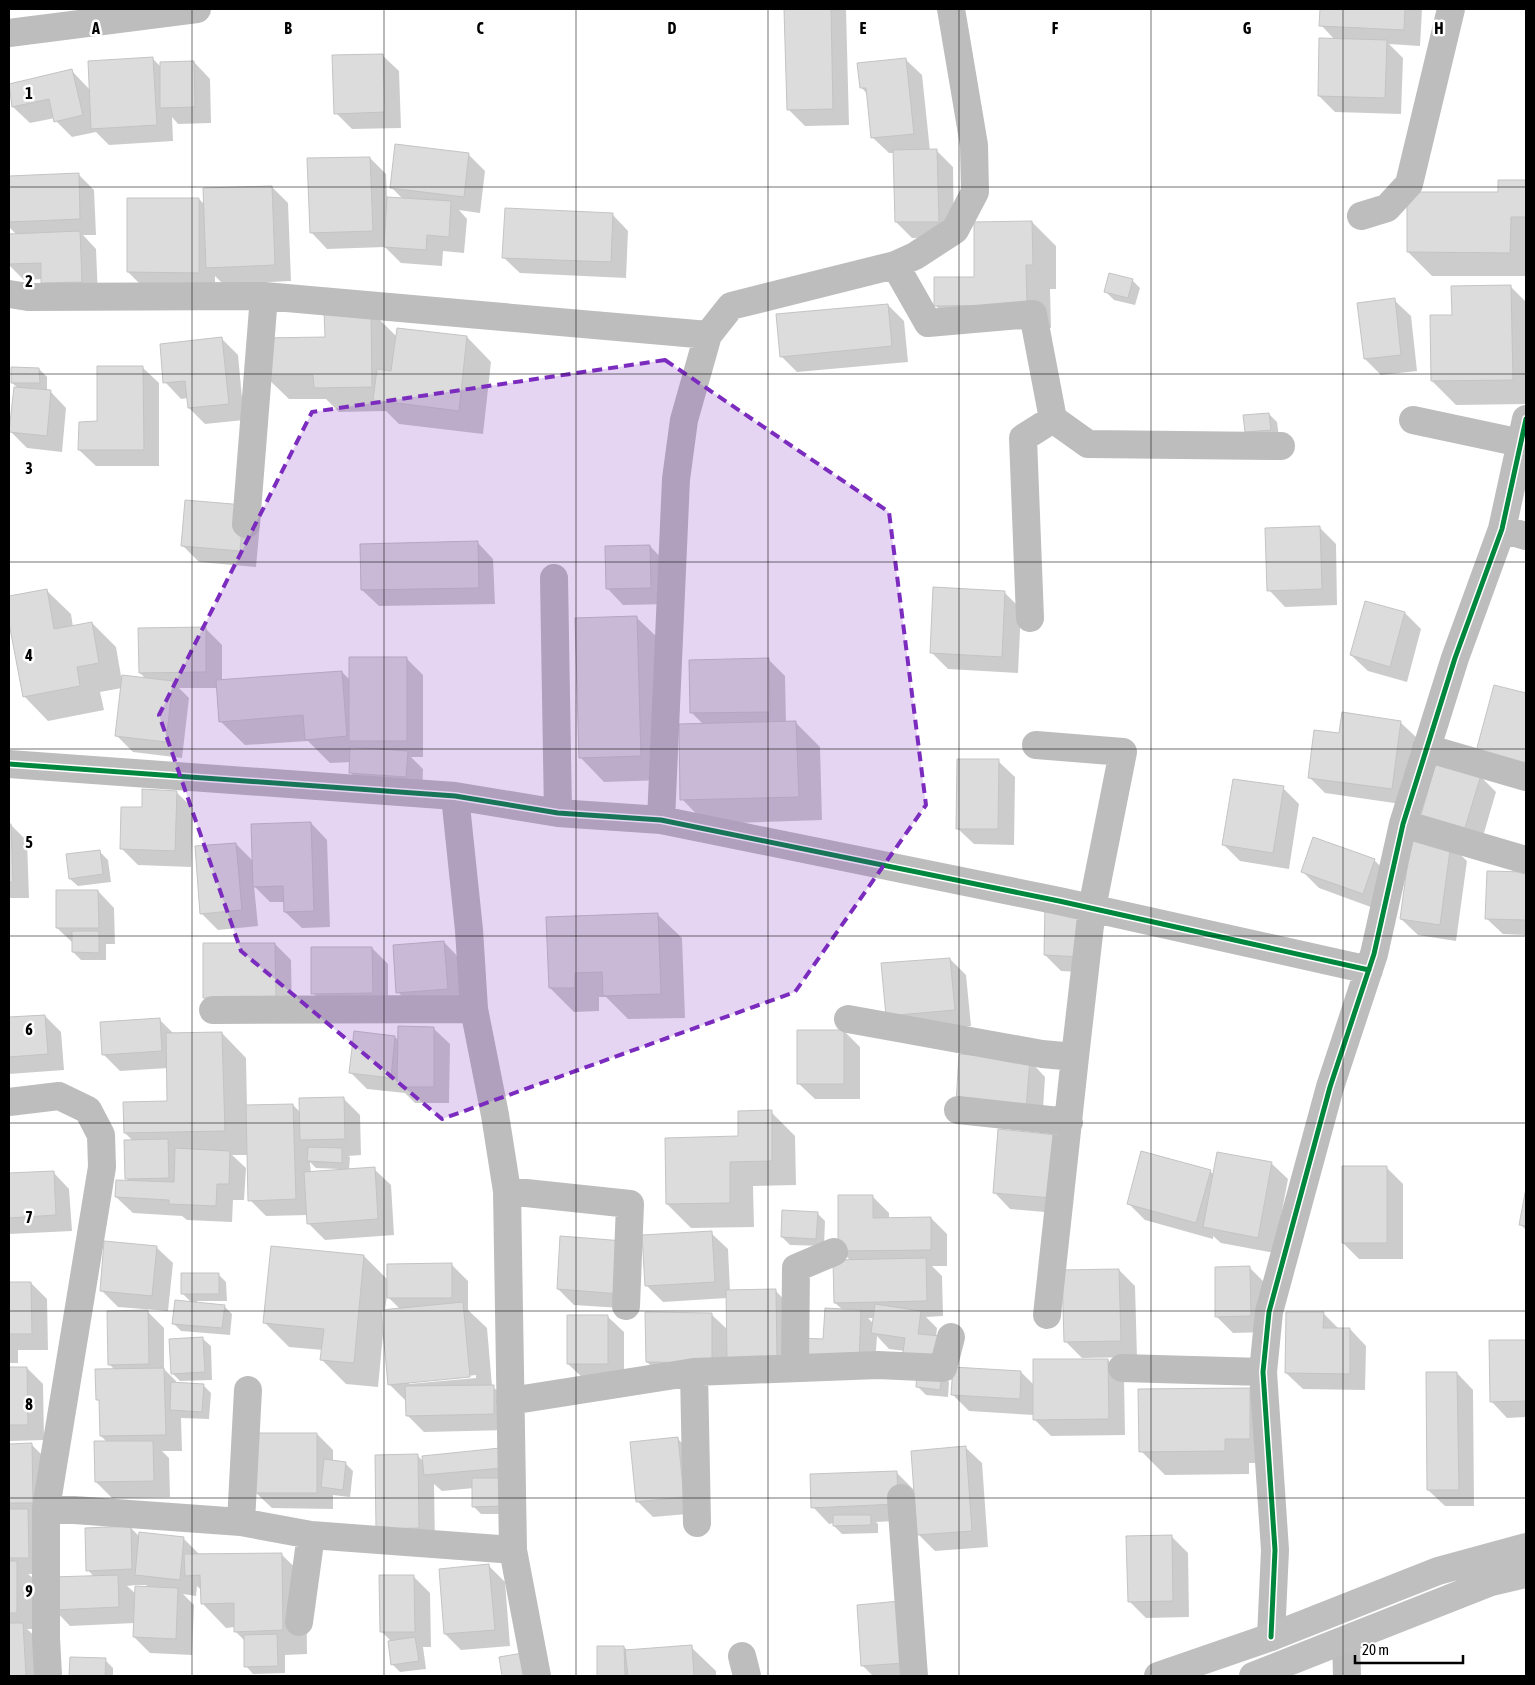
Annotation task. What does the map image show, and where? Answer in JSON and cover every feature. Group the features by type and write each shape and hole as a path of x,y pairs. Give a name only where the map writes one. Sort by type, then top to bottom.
{"main road":[{"path":"1158,1676 1271,1637 1438,1571 1526,1547"},
{"path":"1253,1676 1491,1582 1526,1574"}],"street":[{"path":"9,33 197,9"},
{"path":"661,820 676,479 684,420 708,336 731,306 894,265 915,256 954,230 975,192 974,145 951,9"},
{"path":"1361,216 1387,208 1409,184 1450,9"},
{"path":"894,265 928,323 1033,314 1053,419 1088,444 1281,446"},
{"path":"9,294 28,296 264,296 708,336"},
{"path":"246,524 264,296"},
{"path":"1030,618 1023,438 1053,419"},
{"path":"1271,1637 1275,1550 1263,1372 1269,1312 1330,1087 1374,954 1403,824 1426,748 1455,658 1514,533 1524,431 1413,420"},
{"path":"554,578 558,813"},
{"path":"1036,745 1123,752 1092,908 1047,1315"},
{"path":"1426,748 1526,777"},
{"path":"9,764 455,796 558,813 661,820 1092,908 1369,970"},
{"path":"455,796 469,930 474,1009 495,1115 507,1190 513,1550 537,1676"},
{"path":"1403,824 1526,860"},
{"path":"214,1010 474,1009"},
{"path":"848,1019 1042,1054 1075,1057"},
{"path":"9,1102 58,1096 88,1110 101,1135 102,1167 46,1508 46,1638 48,1676"},
{"path":"958,1110 1068,1122"},
{"path":"507,1190 630,1204 626,1306"},
{"path":"794,1367 796,1268 834,1252"},
{"path":"510,1401 694,1372 878,1365 943,1368 951,1337"},
{"path":"1122,1368 1263,1372"},
{"path":"694,1372 697,1523"},
{"path":"241,1522 248,1390"},
{"path":"901,1498 914,1676"},
{"path":"46,1508 241,1522 311,1535 513,1550"},
{"path":"298,1622 311,1535"},
{"path":"1346,1640 1347,1676"}],"highlighted area":[{"path":"665,360 889,512 926,805 795,992 442,1119 241,951 159,715 312,412"}],"building":[{"path":"784,9 831,9 833,109 787,110"},
{"path":"1320,9 1405,9 1404,30 1319,26"},
{"path":"1319,38 1387,40 1385,98 1318,96"},
{"path":"383,54 385,112 334,114 332,55"},
{"path":"153,57 157,125 91,129 88,61"},
{"path":"906,58 914,134 871,138 866,88 860,88 857,63"},
{"path":"194,61 195,107 160,108 160,62"},
{"path":"72,69 83,115 54,122 49,99 12,107 9,84"},
{"path":"395,144 469,153 464,197 390,188"},
{"path":"937,149 939,222 895,222 893,150"},
{"path":"370,157 373,231 310,233 307,158"},
{"path":"79,173 80,219 9,222 9,176"},
{"path":"1498,180 1526,180 1526,217 1511,217 1510,253 1407,252 1407,192 1498,192"},
{"path":"272,186 275,265 206,268 203,188"},
{"path":"387,197 451,201 449,237 427,235 426,250 384,247"},
{"path":"127,198 199,198 199,273 127,272"},
{"path":"505,208 613,213 611,262 502,258"},
{"path":"1032,221 1033,265 1026,265 1027,305 934,306 934,277 974,277 974,222"},
{"path":"80,231 82,282 41,283 41,263 9,264 9,234"},
{"path":"1109,273 1133,279 1128,298 1104,292"},
{"path":"1511,285 1513,380 1431,381 1430,315 1452,315 1451,286"},
{"path":"1395,298 1401,355 1364,359 1357,303"},
{"path":"888,304 892,346 780,357 776,314"},
{"path":"371,310 372,387 314,388 313,375 263,375 262,338 325,337 324,311"},
{"path":"397,328 467,336 459,411 373,400 377,369 391,371"},
{"path":"222,337 229,404 188,408 185,381 163,383 160,344"},
{"path":"97,366 143,366 144,450 78,450 79,422 97,421"},
{"path":"11,367 39,368 40,383 11,383"},
{"path":"14,387 51,390 47,436 9,432"},
{"path":"1269,413 1271,430 1245,432 1243,415"},
{"path":"185,500 244,505 240,551 181,546"},
{"path":"1320,526 1322,589 1267,591 1265,528"},
{"path":"478,541 479,588 361,590 360,544"},
{"path":"650,545 651,588 606,589 605,546"},
{"path":"933,587 1005,591 1002,657 930,653"},
{"path":"47,589 54,629 92,622 99,663 77,667 80,686 23,697 9,623 9,596"},
{"path":"1365,601 1405,612 1390,667 1350,655"},
{"path":"637,616 641,756 579,758 575,618"},
{"path":"206,627 206,672 139,673 138,628"},
{"path":"349,657 407,657 407,741 349,741"},
{"path":"769,658 770,712 690,713 689,660"},
{"path":"342,671 347,736 305,740 303,715 219,722 216,680"},
{"path":"122,675 173,681 166,742 115,736"},
{"path":"1494,685 1526,693 1526,768 1475,755"},
{"path":"1342,712 1401,721 1392,789 1308,778 1314,730 1339,733"},
{"path":"796,721 799,797 680,800 679,724"},
{"path":"350,747 408,751 406,777 349,773"},
{"path":"957,759 999,759 998,829 956,829"},
{"path":"1436,762 1481,775 1465,828 1421,815"},
{"path":"1233,779 1284,786 1273,853 1222,845"},
{"path":"142,789 177,791 175,851 120,849 121,807 142,807"},
{"path":"311,822 314,911 284,912 283,886 253,887 251,824"},
{"path":"9,824 11,824 13,882 9,882"},
{"path":"1313,837 1375,859 1363,894 1301,872"},
{"path":"1411,838 1451,843 1440,925 1400,919"},
{"path":"236,843 242,910 200,914 195,846"},
{"path":"100,850 103,874 69,879 66,854"},
{"path":"1487,871 1526,872 1526,920 1485,919"},
{"path":"56,890 98,890 99,928 56,928"},
{"path":"1045,905 1084,906 1082,957 1044,955"},
{"path":"658,913 661,994 603,996 602,972 575,973 575,988 549,988 546,917"},
{"path":"72,931 99,931 99,953 72,952"},
{"path":"444,941 448,989 396,993 393,945"},
{"path":"203,943 275,943 276,998 203,998"},
{"path":"311,947 372,947 373,993 311,994"},
{"path":"950,958 955,1010 886,1016 881,963"},
{"path":"45,1015 48,1054 9,1057 9,1017"},
{"path":"160,1018 162,1051 102,1055 100,1022"},
{"path":"398,1026 434,1027 434,1087 397,1087"},
{"path":"797,1030 844,1030 844,1084 797,1084"},
{"path":"354,1031 395,1036 391,1078 349,1073"},
{"path":"222,1032 225,1131 124,1133 123,1102 167,1101 166,1033"},
{"path":"959,1054 1030,1059 1026,1110 956,1105"},
{"path":"344,1097 345,1139 300,1140 299,1098"},
{"path":"293,1104 296,1199 248,1201 246,1105"},
{"path":"772,1110 772,1161 730,1162 730,1203 666,1204 665,1138 738,1136 738,1111"},
{"path":"998,1129 1057,1135 1052,1198 993,1193"},
{"path":"168,1139 169,1178 125,1179 124,1140"},
{"path":"308,1147 342,1148 342,1163 307,1161"},
{"path":"175,1148 230,1151 229,1184 217,1184 216,1206 169,1204 169,1200 115,1197 116,1180 174,1182"},
{"path":"1141,1151 1211,1170 1196,1223 1127,1204"},
{"path":"1217,1152 1272,1162 1258,1238 1203,1227"},
{"path":"1342,1166 1387,1166 1387,1243 1342,1243"},
{"path":"375,1167 378,1219 307,1224 304,1172"},
{"path":"54,1171 56,1215 9,1218 9,1173"},
{"path":"1526,1188 1526,1226 1519,1225"},
{"path":"838,1195 873,1195 873,1218 931,1217 931,1250 838,1251"},
{"path":"782,1210 818,1212 816,1239 781,1237"},
{"path":"712,1231 715,1282 645,1286 642,1235"},
{"path":"560,1236 624,1241 620,1294 557,1289"},
{"path":"104,1241 157,1246 152,1296 100,1291"},
{"path":"271,1246 364,1255 354,1363 320,1360 324,1329 263,1323"},
{"path":"926,1258 927,1301 834,1303 833,1260"},
{"path":"452,1263 452,1298 387,1298 387,1264"},
{"path":"1250,1266 1251,1316 1215,1317 1215,1267"},
{"path":"1119,1269 1121,1341 1064,1342 1062,1270"},
{"path":"181,1273 219,1273 219,1294 181,1294"},
{"path":"9,1282 31,1282 32,1334 9,1334"},
{"path":"776,1289 777,1359 727,1360 726,1290"},
{"path":"175,1300 225,1305 222,1328 172,1324"},
{"path":"463,1302 470,1377 388,1385 381,1310"},
{"path":"875,1304 921,1311 918,1334 941,1336 937,1364 902,1359 905,1338 871,1333"},
{"path":"825,1308 861,1310 859,1362 798,1358 800,1338 823,1339"},
{"path":"148,1310 149,1364 108,1365 107,1311"},
{"path":"645,1312 712,1313 712,1363 646,1362"},
{"path":"1286,1312 1324,1312 1323,1328 1350,1328 1350,1374 1285,1373"},
{"path":"567,1315 608,1315 608,1364 567,1364"},
{"path":"203,1337 205,1372 171,1374 169,1339"},
{"path":"1489,1340 1526,1340 1526,1401 1490,1402"},
{"path":"1033,1359 1108,1359 1109,1419 1033,1420"},
{"path":"9,1367 27,1367 28,1425 9,1425"},
{"path":"953,1367 1021,1371 1020,1399 951,1395"},
{"path":"164,1368 166,1435 100,1436 99,1400 96,1400 95,1369"},
{"path":"917,1370 942,1373 940,1390 916,1387"},
{"path":"1426,1372 1457,1372 1459,1490 1427,1490"},
{"path":"171,1382 204,1384 202,1412 170,1410"},
{"path":"494,1385 494,1414 406,1416 405,1386"},
{"path":"1250,1388 1250,1439 1225,1439 1225,1451 1139,1452 1138,1389"},
{"path":"254,1433 317,1433 317,1493 254,1493"},
{"path":"678,1437 684,1497 636,1502 630,1442"},
{"path":"94,1441 153,1441 154,1481 95,1482"},
{"path":"32,1443 33,1503 9,1503 9,1444"},
{"path":"966,1446 972,1531 917,1535 911,1451"},
{"path":"500,1448 502,1468 424,1475 422,1456"},
{"path":"418,1454 419,1528 376,1529 375,1455"},
{"path":"324,1459 346,1462 343,1490 321,1487"},
{"path":"897,1471 898,1504 811,1508 810,1474"},
{"path":"472,1478 505,1478 505,1506 472,1507"},
{"path":"9,1509 28,1509 29,1558 9,1558"},
{"path":"833,1515 871,1515 871,1525 833,1526"},
{"path":"131,1526 132,1569 86,1571 85,1528"},
{"path":"139,1532 184,1537 180,1580 135,1575"},
{"path":"1172,1535 1173,1601 1128,1602 1126,1536"},
{"path":"282,1553 283,1630 234,1632 234,1603 201,1604 200,1575 185,1576 184,1554"},
{"path":"9,1561 17,1561 17,1613 9,1613"},
{"path":"489,1564 495,1630 444,1634 439,1569"},
{"path":"118,1575 119,1607 53,1610 52,1577"},
{"path":"379,1575 414,1575 415,1632 380,1632"},
{"path":"135,1586 178,1588 176,1639 133,1637"},
{"path":"900,1601 905,1663 861,1666 857,1605"},
{"path":"9,1623 23,1623 26,1676 9,1676"},
{"path":"277,1634 278,1666 244,1667 244,1635"},
{"path":"415,1637 419,1661 391,1665 388,1641"},
{"path":"692,1645 694,1676 628,1676 625,1650"},
{"path":"597,1646 624,1646 625,1676 597,1676"},
{"path":"523,1653 527,1676 502,1676 499,1657"},
{"path":"70,1657 106,1658 105,1676 69,1676"}],"cycle path":[{"path":"1271,1637 1275,1550 1263,1372 1269,1312 1330,1087 1374,954 1403,824 1455,658 1502,529 1526,419"},
{"path":"9,764 455,796 558,813 661,820 1059,901 1369,970"}]}
